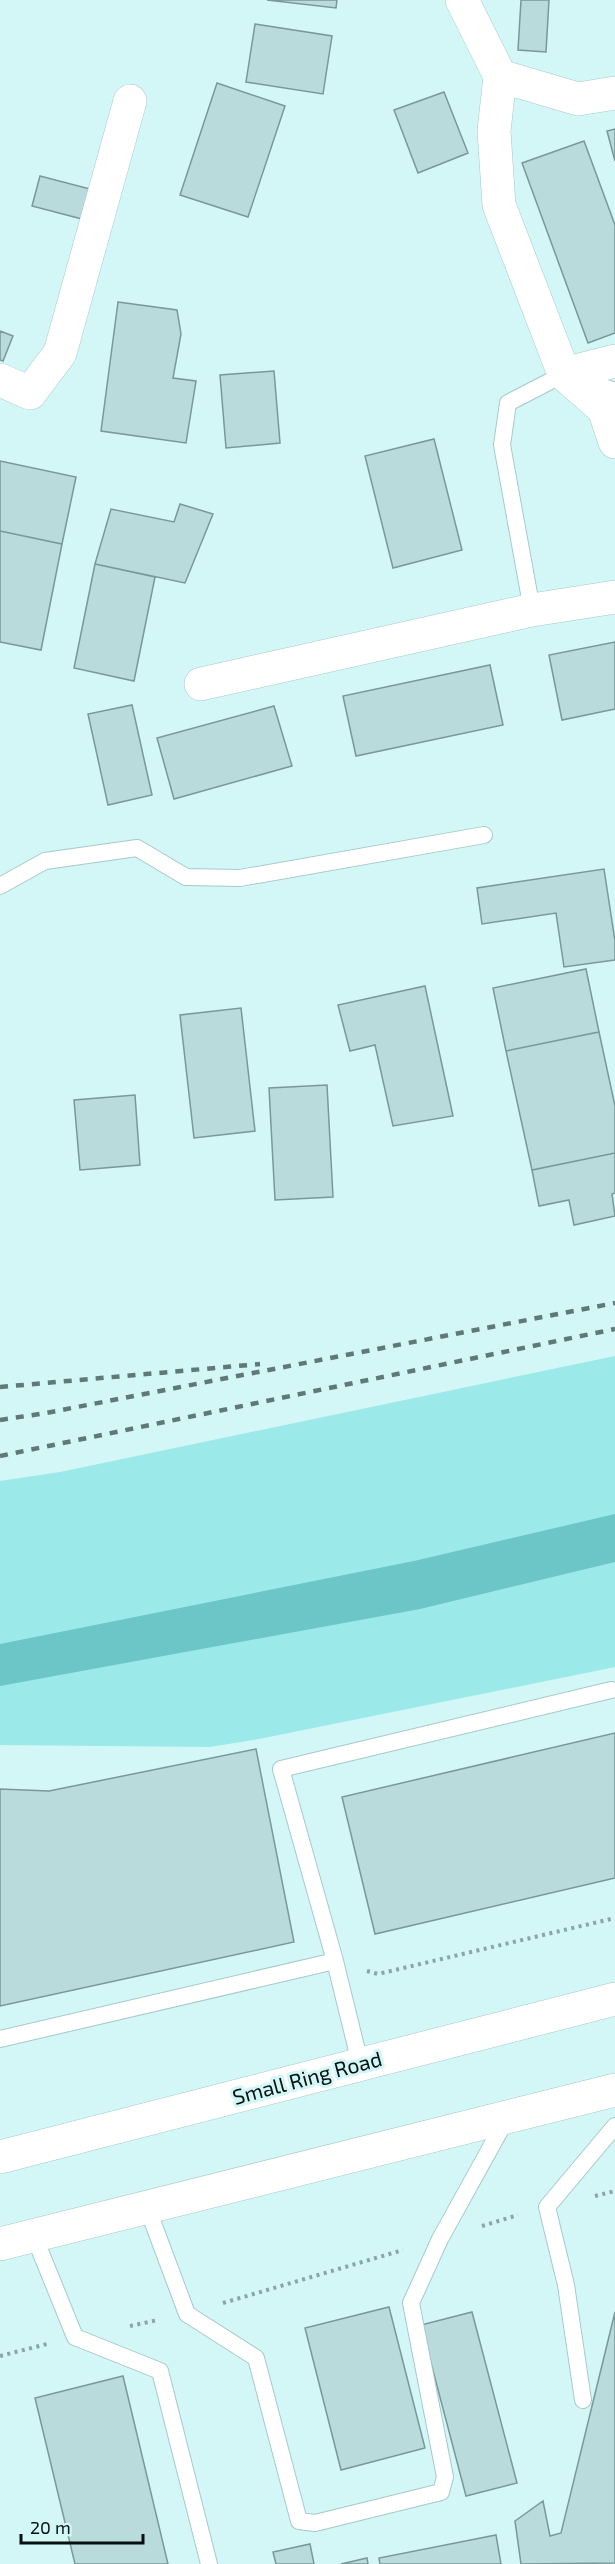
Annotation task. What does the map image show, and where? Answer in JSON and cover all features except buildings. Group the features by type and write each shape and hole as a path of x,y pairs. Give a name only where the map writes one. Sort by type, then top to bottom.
{"main road":[{"path":"471,7 500,76 494,131 499,205 564,374 604,409 615,442"},
{"path":"500,76 578,99 615,93"},
{"path":"0,380 30,393 60,353 129,101"},
{"path":"564,374 615,361"},
{"path":"201,684 532,610 615,597"},
{"name":"Small Ring Road","path":"0,2157 615,1999"},
{"path":"0,2244 615,2090"}],"lane":[{"path":"532,610 502,445 508,404 564,374 615,390"},
{"path":"0,886 45,861 137,848 186,877 240,878 484,835"},
{"path":"360,2063 335,1961 280,1769 611,1690"},
{"path":"0,2039 335,1961"},
{"path":"147,2207 188,2313 256,2358 299,2522 315,2523 441,2492 445,2477 411,2303 440,2239 507,2117"},
{"path":"582,2400 566,2285 547,2207 615,2126"},
{"path":"33,2236 75,2337 160,2371 209,2564"}],"path":[{"path":"335,1961 378,1974 615,1918"},
{"path":"0,2356 188,2313 547,2207 615,2191"}],"shaded area":[{"path":"615,1356 615,1667 210,1747 0,1745 0,1481 60,1472"},
{"path":"615,1514 615,1562 420,1609 0,1686 0,1644 414,1561"}],"railway":[{"path":"0,1420 615,1303"},
{"path":"0,1456 615,1329"},
{"path":"0,1387 260,1364"}]}
